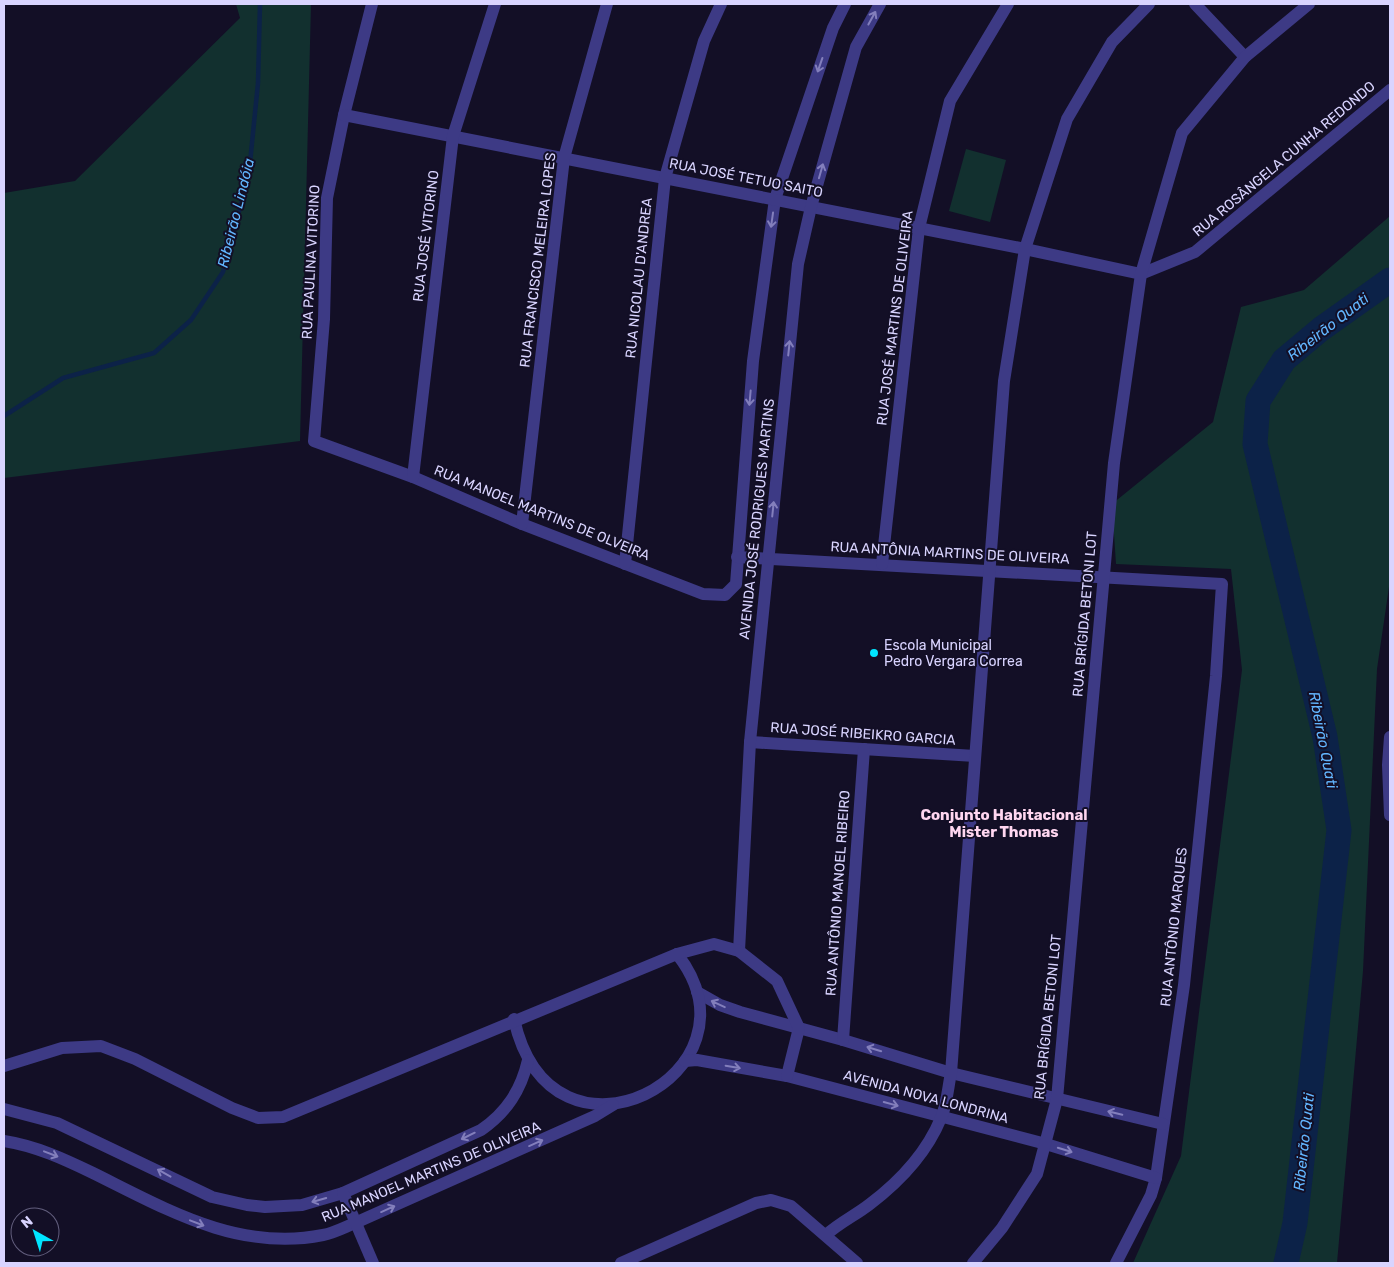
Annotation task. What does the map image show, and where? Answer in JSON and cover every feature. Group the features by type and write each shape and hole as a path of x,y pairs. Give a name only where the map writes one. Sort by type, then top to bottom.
{"street":[{"name":"RUA PAULINA VITORINO","path":"314,437 324,319 327,198 344,115 372,4"},
{"name":"RUA JOSÉ VITORINO","path":"413,477 453,136 495,4"},
{"name":"RUA FRANCISCO MELEIRA LOPES","path":"522,524 564,158 607,4"},
{"name":"RUA NICOLAU D'ANDREA","path":"625,564 665,178 704,41 721,4"},
{"name":"AVENIDA JOSÉ RODRIGUES MARTINS","path":"737,557 752,361 775,199 833,28 845,4"},
{"name":"AVENIDA JOSÉ RODRIGUES MARTINS","path":"740,951 750,742 798,264 811,207 856,47 880,4"},
{"name":"RUA JOSÉ MARTINS DE OLIVEIRA","path":"882,564 918,228 950,102 1008,4"},
{"path":"826,1235 834,1227 869,1205 900,1177 928,1142 941,1118 951,1073 1004,381 1025,249 1067,119 1112,42 1149,4"},
{"path":"1195,4 1245,57"},
{"name":"RUA BRÍGIDA BETONI LOT","path":"973,1263 1002,1228 1037,1174 1057,1099 1114,463 1141,274 1182,133 1245,57 1309,4"},
{"name":"RUA ROSÂNGELA CUNHA REDONDO","path":"1141,274 1195,252 1390,90"},
{"name":"RUA JOSÉ TETUO SAITO","path":"344,115 775,199 1141,274"},
{"name":"RUA MANOEL MARTINS DE OLVEIRA","path":"314,437 316,443 413,477 522,524 702,594 724,595 736,584 737,557"},
{"name":"RUA ANTÔNIA MARTINS DE OLIVEIRA","path":"737,557 1222,584"},
{"name":"RUA ANTÔNIO MARQUES","path":"1116,1263 1151,1195 1156,1178 1184,985 1216,676 1222,584"},
{"path":"1390,737 1390,815"},
{"name":"RUA JOSÉ RIBEIKRO GARCIA","path":"750,742 975,756"},
{"name":"RUA ANTÔNIO MANOEL RIBEIRO","path":"843,1040 864,749"},
{"path":"4,1066 62,1048 101,1046 135,1059 232,1108 258,1118 283,1117 514,1019 677,954 714,944 740,951 776,981 799,1028 787,1076"},
{"path":"514,1019 528,1060 546,1082 564,1094 584,1102 613,1104 641,1098 654,1092 671,1078 692,1049 699,1020 697,992 686,965 677,954"},
{"path":"697,992 720,1005 951,1073 1163,1124"},
{"path":"4,1109 57,1123 164,1172 195,1190 229,1202 247,1205 302,1205 343,1193 471,1135 490,1123 514,1097 528,1060"},
{"name":"AVENIDA NOVA LONDRINA","path":"685,1061 697,1060 787,1076 941,1118 1046,1144 1156,1178"},
{"name":"RUA MANOEL MARTINS DE OLIVEIRA","path":"4,1141 48,1152 193,1222 234,1234 271,1239 307,1238 325,1235 356,1223 596,1116 613,1104"},
{"path":"343,1193 373,1263"},
{"path":"621,1263 764,1201 778,1201 791,1206 857,1263"}],"green space":[{"path":"236,4 311,4 300,441 4,478 4,193 75,181 240,18"},
{"path":"966,149 1006,160 990,222 949,211"},
{"path":"1390,216 1390,580 1377,669 1363,971 1337,1263 1133,1263 1181,1156 1242,670 1231,569 1116,564 1112,504 1213,422 1241,307 1304,290"}],"waterway":[{"name":"Ribeirão Lindóia","path":"4,416 63,378 154,353 191,320 223,272 249,173 258,83 260,4"},
{"name":"Ribeirão Quati","path":"1286,1263 1295,1223 1339,830 1325,737 1255,444 1258,401 1284,360 1321,329 1390,280"}],"place":[{"name":"Escola Municipal Pedro Vergara Correa","path":"874,653"}],"district":[{"name":"Conjunto Habitacional Mister Thomas","path":"1004,824"}]}
